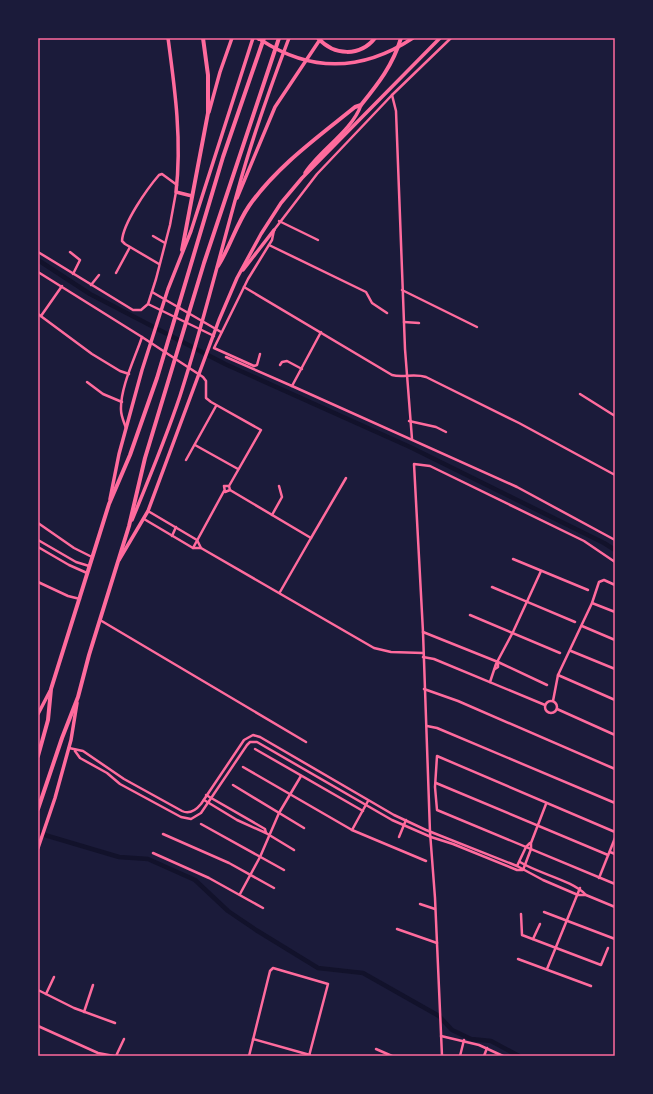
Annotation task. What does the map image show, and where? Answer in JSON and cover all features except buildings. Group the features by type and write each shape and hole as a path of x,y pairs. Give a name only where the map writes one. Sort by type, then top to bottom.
{"highway":[{"path":"182,250 208,113 208,75 203,38"},
{"path":"38,756 48,720 51,689 109,504 130,455 157,378 180,297 242,98 264,38"},
{"path":"38,809 62,738 78,697 119,561 145,458 168,386 192,301 256,102 279,38"},
{"path":"318,38 326,46 343,52 357,51 365,48 375,38"},
{"path":"218,266 228,250 240,221 259,192 302,150 356,107 361,105 383,78 391,65 401,38"}],"main road":[{"path":"168,38 178,122 176,192 192,196"},
{"path":"208,113 232,38"},
{"path":"109,504 119,454 127,431 142,370 168,289 182,250 191,231 233,95 253,38"},
{"path":"259,38 290,56 313,62 336,64 373,59 395,49 413,38"},
{"path":"129,526 157,461 180,394 218,266 235,202 265,105 289,38"},
{"path":"235,202 246,180 264,130 275,107 321,38"},
{"path":"302,178 440,38"},
{"path":"119,561 148,511 218,320 237,278 260,234 281,203 317,157 339,136 359,111 361,105"},
{"path":"237,278 274,230"},
{"path":"38,714 51,689"},
{"path":"38,848 69,748 78,697"}],"street":[{"path":"260,354 256,365 252,365 232,355 214,349 244,287 272,240 274,230 279,221 317,174 392,94 451,38"},
{"path":"392,94 396,111 402,290 408,375 409,421 412,439"},
{"path":"159,264 122,241 125,229 132,215 157,176 162,174 177,185"},
{"path":"38,252 133,310 141,310 148,304 152,292 165,243 176,192"},
{"path":"279,221 318,240"},
{"path":"153,236 165,243"},
{"path":"269,245 366,292 372,303 387,313"},
{"path":"116,273 130,247"},
{"path":"70,252 80,260 74,274"},
{"path":"38,272 203,377 206,381 206,398 216,406 261,430 229,486 230,490"},
{"path":"92,285 98,275"},
{"path":"62,286 39,315 92,354 115,368 129,374"},
{"path":"244,287 392,375 416,375 447,387 519,423 615,475"},
{"path":"402,290 477,327"},
{"path":"152,292 221,332"},
{"path":"148,304 218,338"},
{"path":"405,322 419,324"},
{"path":"292,386 321,332"},
{"path":"127,431 122,415 122,402 129,374 142,337"},
{"path":"226,357 517,487 615,540"},
{"path":"280,365 282,362 287,361 302,368"},
{"path":"87,382 104,394 122,402"},
{"path":"580,394 615,416"},
{"path":"186,460 216,406"},
{"path":"409,421 446,432"},
{"path":"195,445 238,469"},
{"path":"442,1056 437,943 430,838 423,632 414,464 430,466 538,517 584,541 615,562"},
{"path":"280,592 346,478"},
{"path":"193,548 224,491 224,486 229,486"},
{"path":"272,515 282,497 279,486"},
{"path":"224,491 227,492 230,490 311,538"},
{"path":"148,511 197,540 201,548"},
{"path":"144,519 193,548 201,548 280,592 374,648 391,652 423,653"},
{"path":"38,524 74,548 93,557"},
{"path":"172,536 176,527"},
{"path":"38,540 76,562 90,566"},
{"path":"38,547 69,565 88,573"},
{"path":"513,558 588,590"},
{"path":"490,682 496,664 513,632 541,571"},
{"path":"553,701 558,675 571,651 592,603 599,582 604,580 615,585"},
{"path":"38,582 68,596 80,599"},
{"path":"492,587 575,622"},
{"path":"592,603 615,612"},
{"path":"470,615 513,632 560,654"},
{"path":"100,620 306,742"},
{"path":"582,626 615,640"},
{"path":"423,632 498,662 547,685"},
{"path":"571,651 615,669"},
{"path":"423,657 434,659 545,705"},
{"path":"558,675 615,700"},
{"path":"424,689 458,701 615,769"},
{"path":"545,705 548,701 553,701"},
{"path":"553,701 557,704 557,709"},
{"path":"545,705 547,712 553,713 557,709"},
{"path":"557,709 615,735"},
{"path":"427,726 437,728 615,803"},
{"path":"69,748 76,751 82,751 130,782 186,813 194,811 204,800 248,736 253,735 260,737 368,801 430,832 517,866 536,877 578,895 586,895 615,907"},
{"path":"76,751 80,758 107,773 127,788 186,819 197,817 209,803 250,742 257,742 403,826 430,838 453,844 517,870 523,870"},
{"path":"255,749 363,811"},
{"path":"615,832 546,804 437,756 437,810 615,884"},
{"path":"92,764 95,759"},
{"path":"304,770 307,765"},
{"path":"243,767 352,830 426,861"},
{"path":"240,894 260,857 268,834 301,776"},
{"path":"127,788 130,782"},
{"path":"436,783 538,826 615,854"},
{"path":"233,785 304,828"},
{"path":"206,795 265,829 268,834"},
{"path":"204,800 250,826 268,834 294,850"},
{"path":"352,830 368,801"},
{"path":"523,870 531,849 531,843 546,804"},
{"path":"399,837 406,820"},
{"path":"201,824 284,870"},
{"path":"163,834 229,863 274,888"},
{"path":"599,878 615,838"},
{"path":"517,866 526,847 531,843"},
{"path":"153,853 240,894 264,908"},
{"path":"520,862 537,872 580,888 586,895"},
{"path":"536,877 537,872"},
{"path":"547,969 580,888"},
{"path":"420,904 435,909"},
{"path":"544,912 615,939"},
{"path":"521,914 522,935 601,965 608,948"},
{"path":"533,939 540,924"},
{"path":"397,929 437,943"},
{"path":"518,959 591,986"},
{"path":"249,1056 253,1039 272,968 326,982 328,986 309,1055 253,1039"},
{"path":"46,994 54,977"},
{"path":"84,1012 93,986"},
{"path":"38,990 84,1012 115,1023"},
{"path":"38,1026 98,1053 115,1056 124,1039"},
{"path":"441,1036 464,1040 487,1048 503,1056"},
{"path":"460,1056 464,1040"},
{"path":"484,1056 487,1048"},
{"path":"376,1049 392,1056"}],"waterway":[{"path":"38,260 90,294 225,364 410,447 604,543 615,550"},
{"path":"38,833 119,857 148,859 195,880 228,911 318,968 363,973 439,1016 452,1030 471,1039 491,1041 519,1056"}]}
